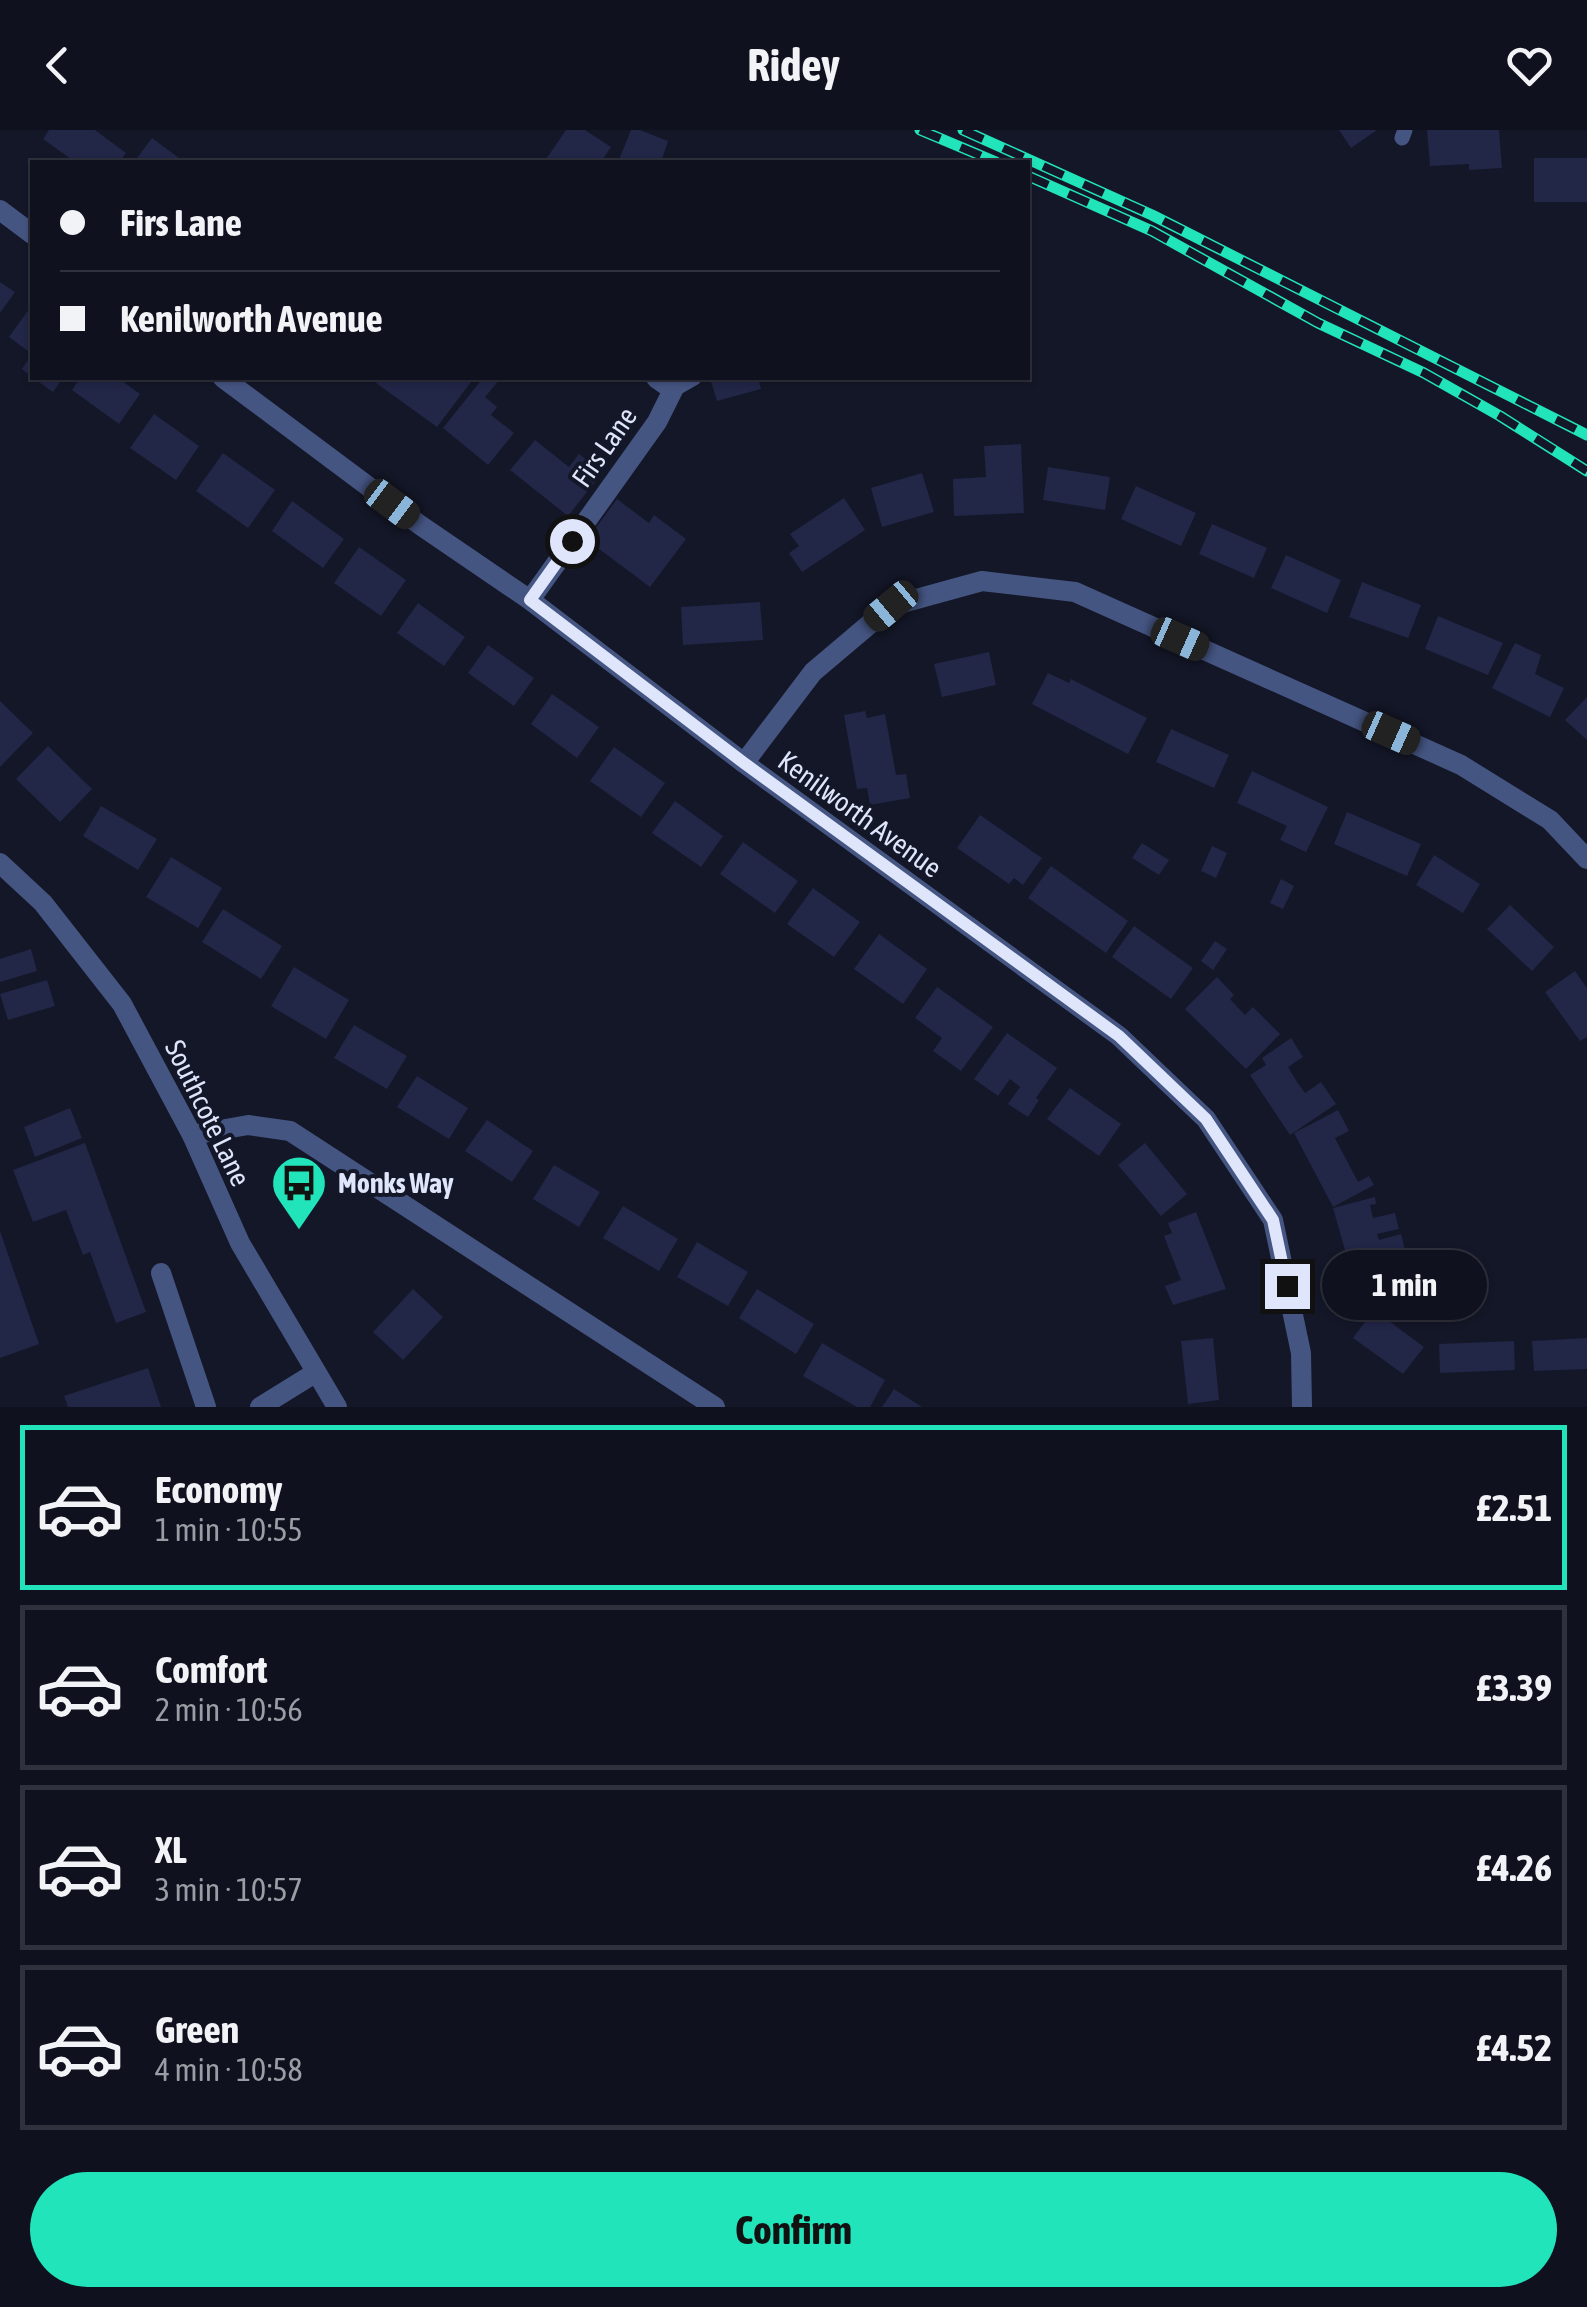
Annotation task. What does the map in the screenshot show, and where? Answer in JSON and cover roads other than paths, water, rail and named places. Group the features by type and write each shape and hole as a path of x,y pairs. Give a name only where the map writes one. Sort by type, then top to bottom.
{"street":[{"path":"0,210 30,232"},
{"name":"Kenilworth Avenue","path":"225,380 420,525 530,600 744,763 1119,1036 1206,1119 1273,1220 1301,1353 1302,1407"},
{"name":"Firs Lane","path":"530,600 657,422 668,382"},
{"path":"744,763 813,672 891,606 982,581 1075,592 1462,764 1550,820 1587,859"},
{"name":"Southcote Lane","path":"0,864 43,903 122,1004 192,1135 240,1243 338,1407"},
{"path":"192,1135 248,1125 290,1131 715,1407"},
{"path":"160,1274 206,1407"},
{"path":"260,1407 315,1372"}],"railway":[{"path":"920,130 991,160"},
{"path":"963,130 1030,160"},
{"path":"1030,160 1152,215 1587,435"},
{"path":"1030,177 1152,231 1318,323 1424,373 1587,471"}],"place":[{"name":"Monks Way","path":"299,1232"}]}
